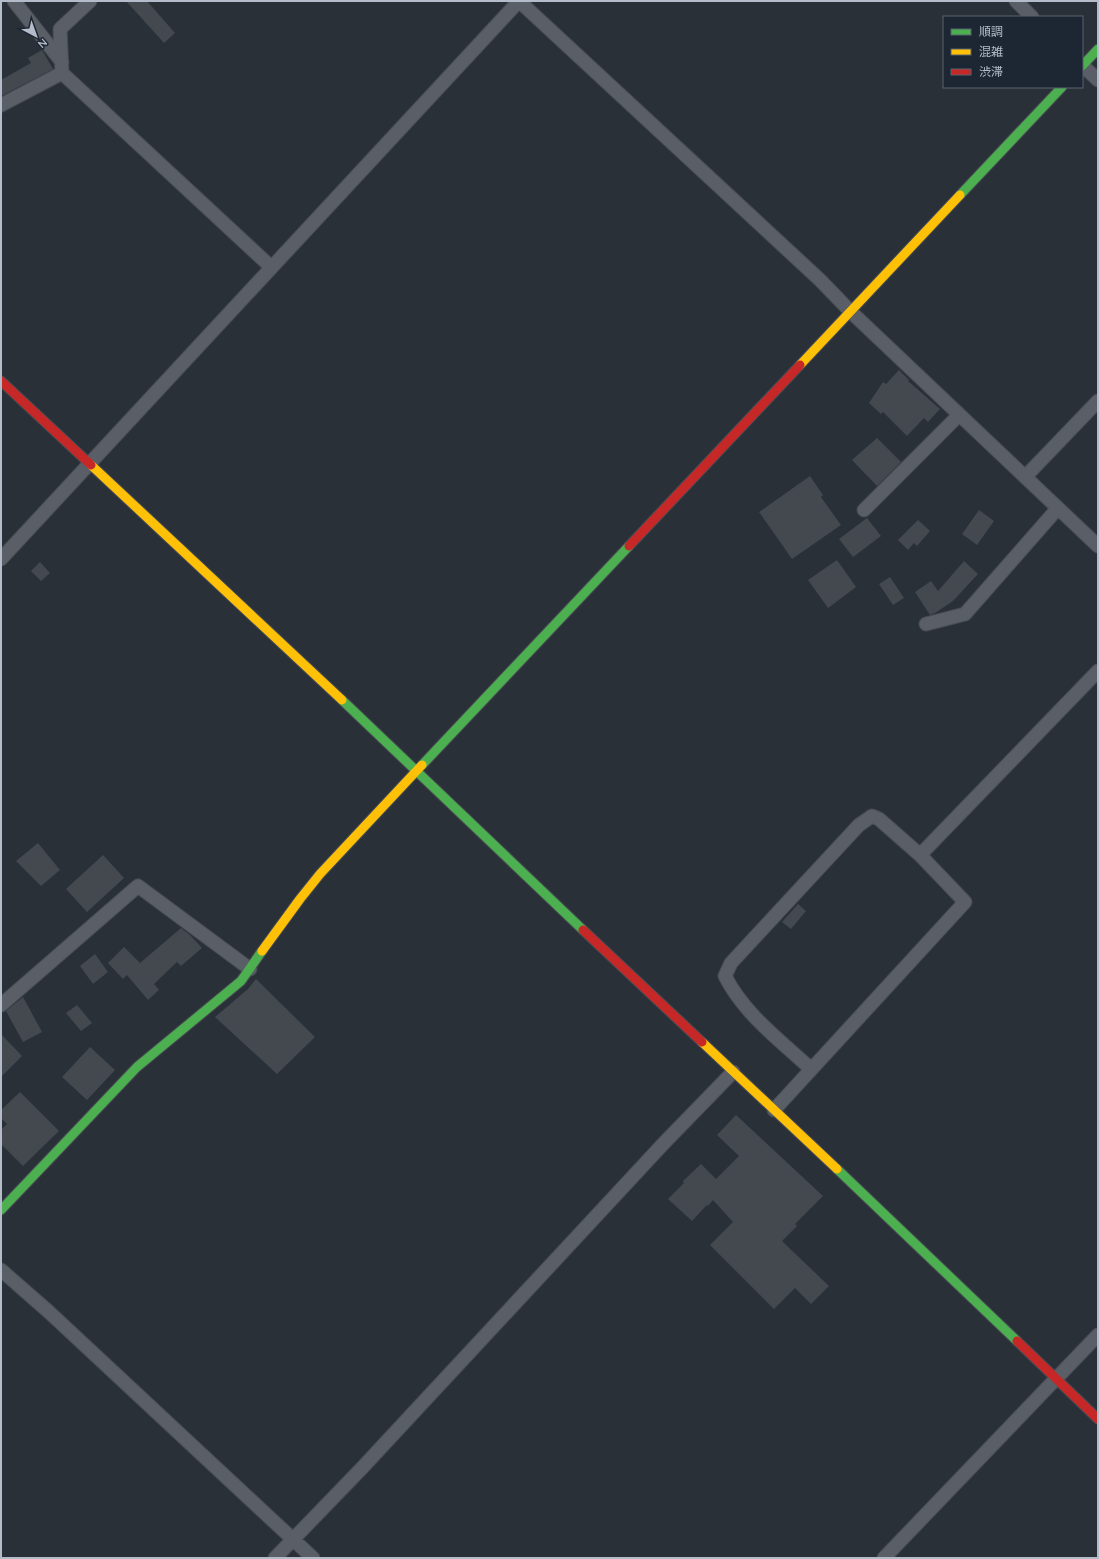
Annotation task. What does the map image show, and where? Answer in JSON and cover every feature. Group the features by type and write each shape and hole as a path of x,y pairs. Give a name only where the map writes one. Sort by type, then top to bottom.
{"street":[{"path":"14,1 62,68 271,267"},
{"path":"62,68 60,29 90,1"},
{"path":"1,558 519,1 798,260 958,415 1098,546"},
{"path":"1016,1 1031,16"},
{"path":"1083,64 1098,49"},
{"path":"1083,66 1098,80"},
{"path":"1,105 62,68"},
{"path":"2,1207 137,1067 241,981 300,899 320,874 1061,88"},
{"path":"1,381 370,727 1098,1419"},
{"path":"1025,477 1098,401"},
{"path":"864,510 958,415"},
{"path":"926,624 964,614 1058,508"},
{"path":"920,855 1098,672"},
{"path":"774,1110 965,902 920,855 879,819 872,816 866,819 731,963 725,976 733,991 752,1014 811,1069"},
{"path":"1,1005 138,886 250,969"},
{"path":"275,1558 362,1468 664,1143 733,1072"},
{"path":"1,1270 50,1312 313,1558"},
{"path":"884,1558 1098,1335"}],"building":[{"path":"126,1 147,1 175,33 164,43"},
{"path":"42,50 53,69 1,96 1,80 31,63 28,58"},
{"path":"899,370 909,380 908,381 940,409 928,422 924,418 907,436 883,412 881,414 869,403 883,382 886,384"},
{"path":"877,438 901,462 877,486 852,460"},
{"path":"810,476 823,495 821,497 841,525 792,559 759,512"},
{"path":"979,510 994,521 977,545 962,534"},
{"path":"867,518 881,536 853,557 839,539"},
{"path":"918,520 930,531 917,546 914,543 908,550 898,540"},
{"path":"837,560 856,587 828,608 808,580"},
{"path":"964,561 978,574 953,601 930,615 915,592 931,581 938,591"},
{"path":"40,562 50,573 41,581 31,571"},
{"path":"890,577 904,598 893,605 879,584"},
{"path":"38,843 60,870 41,886 16,861"},
{"path":"103,855 124,878 87,912 66,889"},
{"path":"798,904 806,911 791,929 782,922"},
{"path":"181,928 202,948 181,966 177,962 154,984 159,990 148,1000 127,975 123,979 108,963 124,947 140,963"},
{"path":"95,954 108,972 93,984 80,966"},
{"path":"256,979 315,1037 277,1074 215,1017 248,989"},
{"path":"23,997 42,1032 23,1042 6,1011"},
{"path":"77,1005 92,1023 81,1031 66,1013"},
{"path":"1,1034 22,1056 1,1077"},
{"path":"90,1047 115,1070 87,1100 62,1077"},
{"path":"20,1092 59,1131 23,1166 1,1144 1,1130 7,1124 1,1118 1,1110"},
{"path":"736,1115 823,1196 795,1224 797,1226 782,1241 829,1286 811,1304 795,1288 774,1309 710,1245 733,1222 713,1200 692,1221 668,1199 684,1183 683,1181 701,1164 716,1179 739,1156 717,1135"}],"traffic: fast":[{"path":"1083,65 1098,49"},
{"path":"960,195 1061,88"},
{"path":"422,765 629,546"},
{"path":"342,700 583,930"},
{"path":"1,1210 137,1067 241,981 262,951"},
{"path":"837,1169 1017,1341"}],"traffic: slow":[{"path":"800,365 960,195"},
{"path":"91,465 342,700"},
{"path":"262,951 320,874 422,765"},
{"path":"702,1042 837,1169"}],"traffic: jam":[{"path":"629,546 800,365"},
{"path":"1,381 91,465"},
{"path":"583,930 702,1042"},
{"path":"1017,1341 1098,1419"}]}
